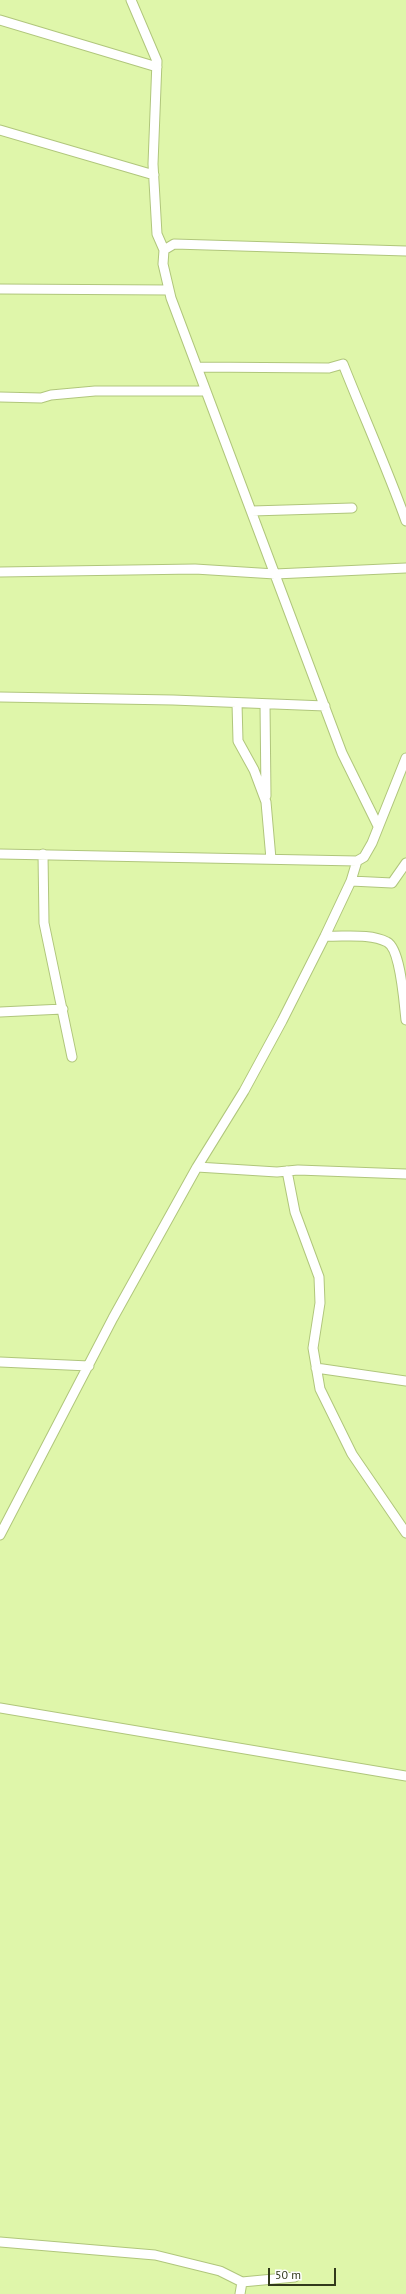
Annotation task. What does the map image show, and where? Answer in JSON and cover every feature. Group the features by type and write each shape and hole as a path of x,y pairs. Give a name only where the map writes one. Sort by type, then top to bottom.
{"street":[{"path":"131,0 151,42 157,61 153,130 157,234 164,250 163,264 169,290 342,753 378,826"},
{"path":"0,20 157,67"},
{"path":"0,130 154,175"},
{"path":"164,250 174,244 406,251"},
{"path":"0,289 169,290"},
{"path":"197,367 329,368 343,364 370,432 386,466 406,522"},
{"path":"0,397 41,398 51,395 95,391 206,391"},
{"path":"252,512 352,508"},
{"path":"0,572 195,569 275,574 406,568"},
{"path":"0,697 325,706"},
{"path":"237,703 238,741 254,770 266,802"},
{"path":"265,704 266,802 271,859"},
{"path":"0,1535 113,1318 197,1168 244,1091 326,936 351,881 357,862 364,857 378,826 406,758"},
{"path":"0,854 130,855 173,859 200,856 357,862"},
{"path":"43,854 44,923 72,1057"},
{"path":"351,881 392,883 406,864"},
{"path":"326,936 377,939 388,942 397,956 406,1020"},
{"path":"400,978 406,969"},
{"path":"0,1012 63,1009"},
{"path":"197,1168 277,1172 406,1174"},
{"path":"287,1171 295,1212 319,1276 320,1303 313,1348 320,1389 352,1454 406,1533"},
{"path":"0,1362 89,1366"},
{"path":"316,1368 406,1381"},
{"path":"0,1708 406,1776"},
{"path":"0,2242 155,2255 220,2270 242,2282 295,2277"},
{"path":"240,2294 242,2282"}]}
